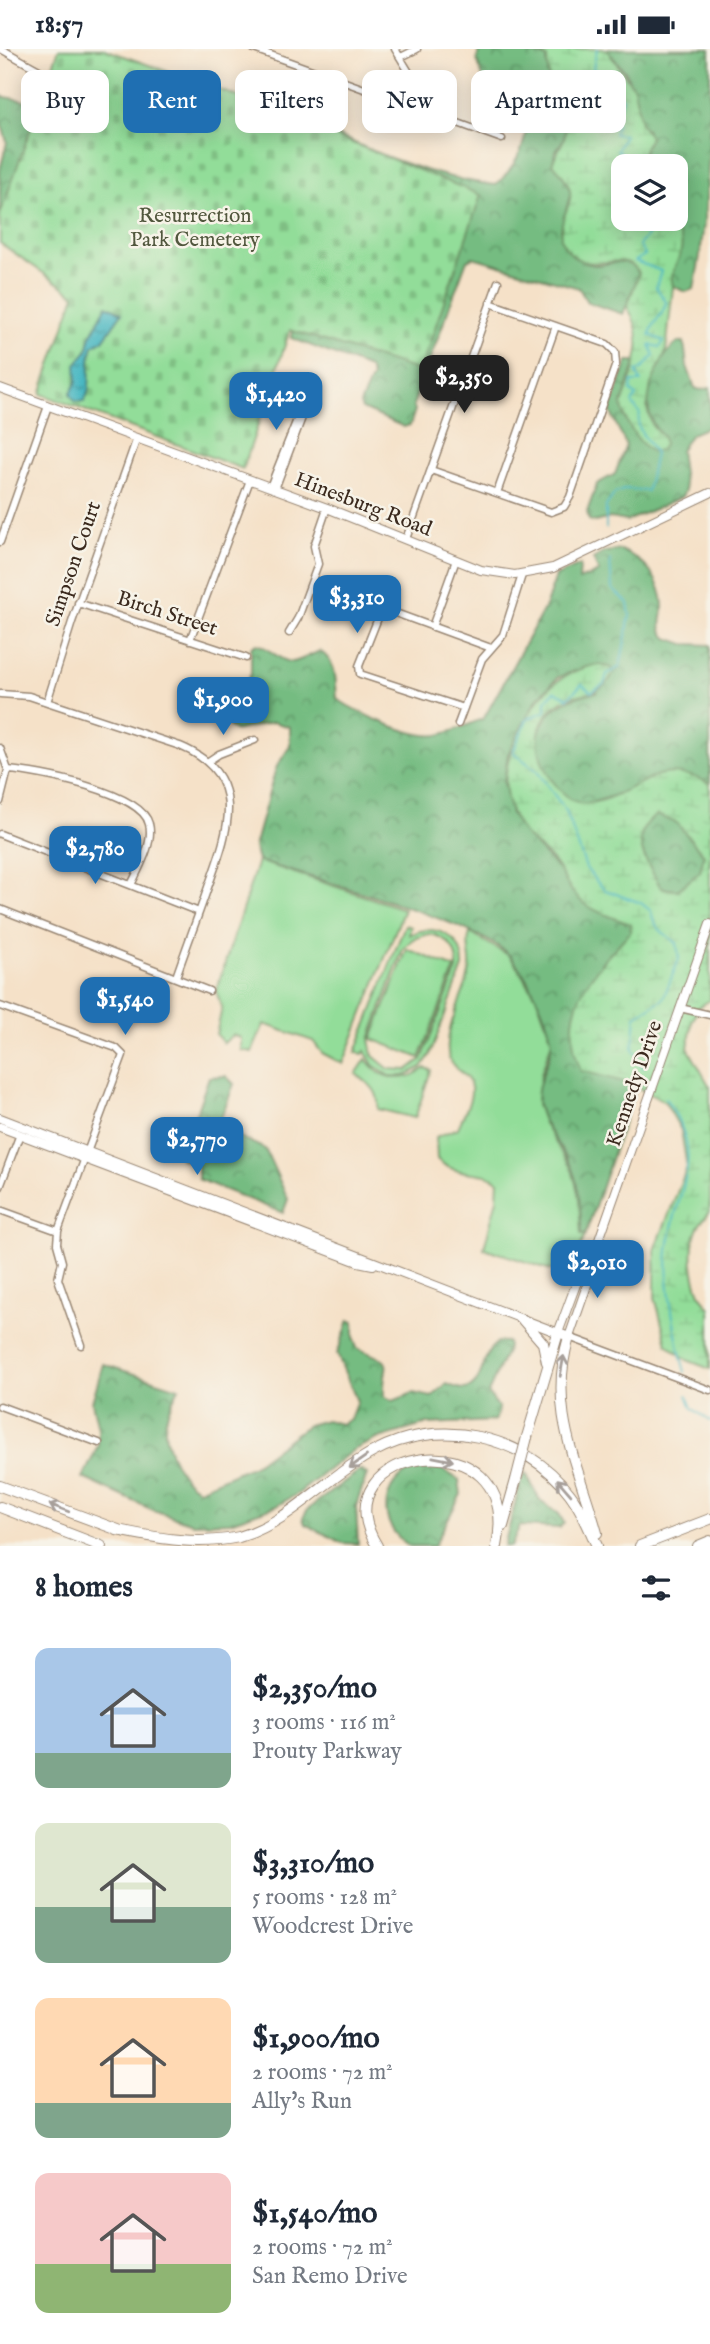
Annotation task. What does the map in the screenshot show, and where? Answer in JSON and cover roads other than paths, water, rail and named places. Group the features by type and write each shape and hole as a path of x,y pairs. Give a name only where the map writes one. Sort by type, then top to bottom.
{"highway":[{"path":"523,1320 544,1347 546,1369"},
{"path":"497,1546 558,1333"},
{"path":"569,1337 560,1381 561,1412 598,1546"},
{"path":"117,1530 189,1543 237,1538 278,1520 383,1447 422,1435 455,1434 505,1445 546,1469 579,1507 598,1546"},
{"path":"377,1546 367,1516 375,1486 386,1473 400,1464 429,1457 446,1459 466,1467 486,1485 499,1516 497,1546"},
{"path":"0,1486 167,1546"},
{"path":"0,1507 101,1546"},
{"path":"640,1546 710,1519"},
{"path":"698,1546 710,1541"}],"main road":[{"name":"Hinesburg Road","path":"0,389 327,508 488,572 522,575 546,571 710,493"},
{"name":"Kennedy Drive","path":"569,1337 592,1271 593,1257 710,924"},
{"path":"0,1118 87,1154 361,1255 380,1266 569,1337"},
{"path":"0,1127 87,1154"},
{"name":"Kennedy Drive","path":"558,1333 582,1268 593,1257"}],"street":[{"path":"1,49 39,70"},
{"path":"254,49 362,87"},
{"path":"395,49 407,70"},
{"path":"401,57 416,49"},
{"path":"457,121 502,138"},
{"path":"406,539 498,282"},
{"path":"431,470 551,512 564,507 616,364 615,352 607,344 490,303"},
{"path":"497,493 556,326"},
{"path":"308,391 309,399 273,488 308,391"},
{"path":"0,542 48,406"},
{"name":"Simpson Court","path":"47,702 78,603 137,438"},
{"path":"190,640 250,480"},
{"path":"289,633 298,618 318,564 314,547 327,508"},
{"path":"432,627 456,560"},
{"path":"458,724 480,661 503,635 522,575"},
{"name":"Birch Street","path":"78,603 246,658"},
{"path":"464,708 365,677 359,671 382,613 390,611 491,648"},
{"path":"0,694 24,694 180,746 207,762 225,789 230,818 176,977"},
{"path":"207,762 219,754 255,740"},
{"path":"0,748 8,770 0,802"},
{"path":"8,770 46,774 130,801 144,811 150,833 131,885"},
{"path":"0,834 199,912"},
{"path":"0,909 209,991"},
{"path":"0,1006 121,1051 122,1058 58,1231 57,1244 62,1262 58,1279 80,1345"},
{"path":"680,1008 710,1015"},
{"path":"0,1187 20,1134"},
{"path":"0,1210 58,1231"},
{"path":"569,1337 710,1390"},
{"path":"0,1406 99,1443"}],"water":[{"path":"107,305 122,313 103,340 93,346 87,396 84,402 75,401 70,394 77,381 76,364 87,351 91,335"}],"waterway":[{"path":"597,49 593,68 623,99 618,108 607,103 605,111 617,124 614,134 625,135 617,150 622,154"},
{"path":"606,528 606,506 615,493 627,489 647,491 655,454 640,430 640,414 632,403 636,396 631,391 632,382 641,382 636,371 642,369 654,355 650,345 660,347 664,341 650,335 666,302 656,287 661,271 635,261 645,255 639,245 647,236 646,231"},
{"path":"610,560 612,589 628,603 630,615 620,667 607,674 604,684 591,692 582,684 568,698 555,691 546,701 546,711 527,719 513,752 536,770 566,811 586,868 597,882 605,890 641,903 651,911 660,930 677,943 679,959 663,999 636,1016 633,1049 643,1068"},
{"path":"665,1098 678,1120 688,1157 667,1262 672,1311 685,1372"},
{"path":"687,1395 692,1408 710,1421"}],"park label":[{"name":"Resurrection Park Cemetery","path":"195,228"}]}
